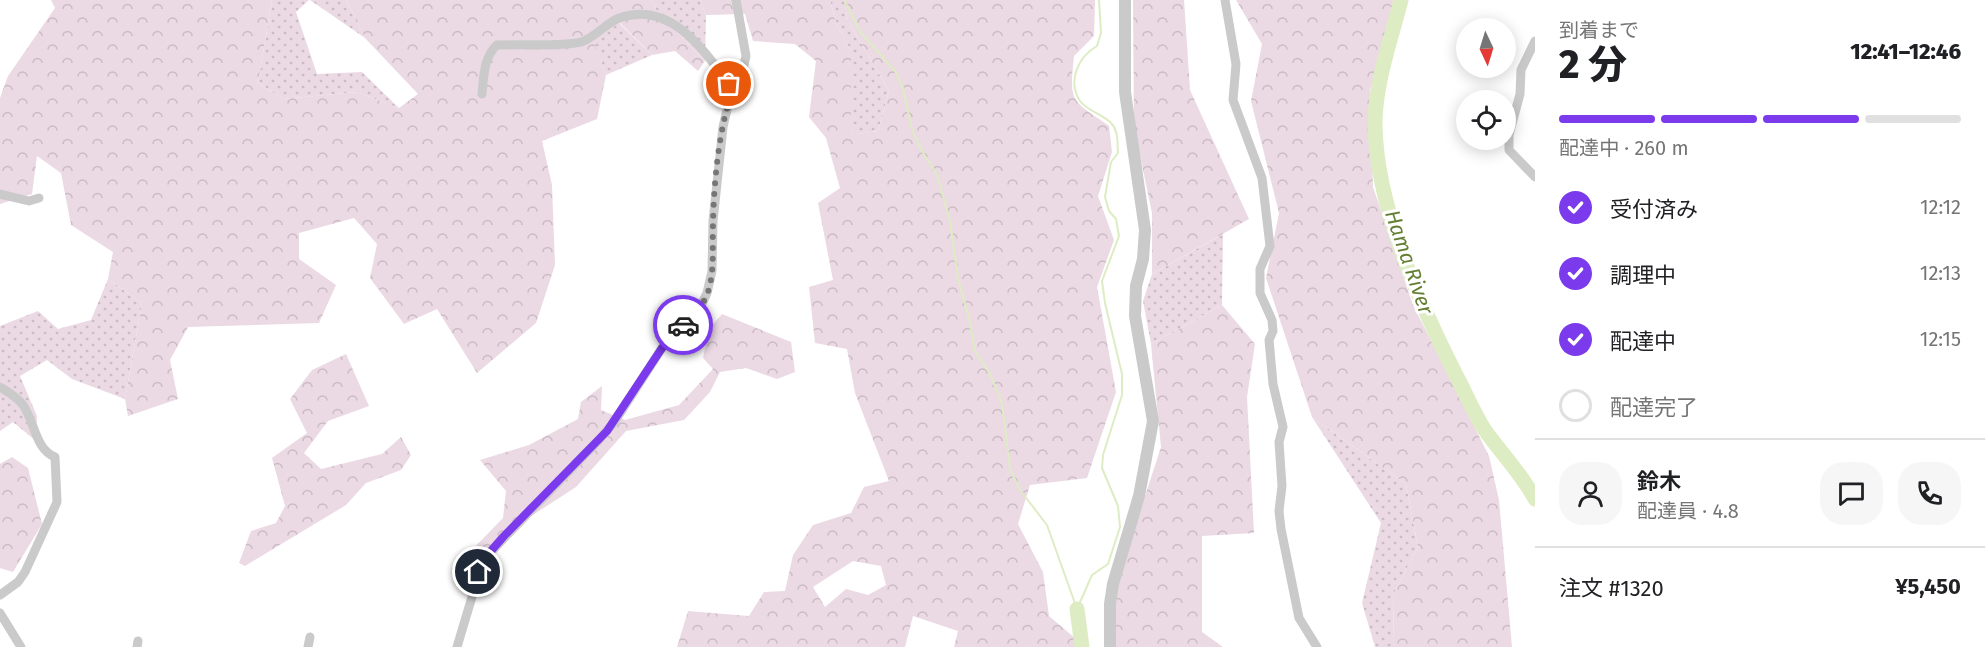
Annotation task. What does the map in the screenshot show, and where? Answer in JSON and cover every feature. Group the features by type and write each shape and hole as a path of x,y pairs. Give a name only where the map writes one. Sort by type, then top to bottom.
{"street":[{"path":"457,647 483,560 604,434 672,334 689,320 704,301 712,271 713,221 723,127 734,87 746,56 736,0"},
{"path":"1110,647 1110,604 1113,584 1139,496 1153,421 1135,316 1136,286 1143,259 1145,230 1125,92 1125,0"},
{"path":"1224,0 1236,64 1233,100 1262,178 1270,246 1260,269 1260,293 1272,320 1273,331 1269,340 1273,384 1283,427 1279,442 1282,486 1279,511 1281,530 1299,618 1317,647"},
{"path":"482,94 486,61 490,51 497,45 583,42 617,19 644,14 666,20 684,29 703,49 729,84 734,87"},
{"path":"1535,40 1521,70 1520,94 1509,142 1512,156 1535,177"},
{"path":"0,194 29,201 39,198"},
{"path":"0,387 23,404 45,453 55,457 59,494 25,572 18,582 0,595"},
{"path":"0,613 21,647"}],"green space":[{"path":"51,0 272,0 258,83 283,99 357,92 399,108 418,94 365,38 346,0 651,0 657,11 705,61 698,71 675,51 652,55 620,23 593,39 606,75 597,119 542,141 552,185 555,265 536,323 477,373 437,309 404,324 370,278 377,244 354,218 299,233 299,259 336,285 319,323 188,327 170,360 178,399 128,416 125,399 142,303 108,279 113,252 71,225 61,173 37,156 32,194 0,204 0,98 8,76 55,8"},
{"path":"272,0 309,0 296,12 317,74 362,72 399,108 357,92 283,99 258,83"},
{"path":"310,0 346,0 365,38"},
{"path":"651,0 700,0 706,15 705,61 657,11"},
{"path":"700,0 830,0 836,23 851,51 851,135 878,131 889,91 848,21 844,0 1095,0 1094,36 1074,56 1072,83 1075,99 1080,105 1109,126 1112,152 1098,196 1114,240 1097,287 1116,392 1087,478 1030,485 1018,524 1043,572 1049,616 1076,639 1077,647 954,647 958,631 913,616 905,647 677,647 688,611 749,616 764,592 785,591 793,555 813,525 851,513 864,487 889,481 855,393 847,349 815,343 809,287 833,280 818,203 840,188 826,138 809,117 816,61 795,44 753,41 745,14 706,15","holes":["853,561 881,566 886,585 868,595 846,589 825,607 813,587"]},
{"path":"830,0 844,0 848,21 889,91 878,131 851,135 851,51 836,23"},
{"path":"1133,0 1184,0 1190,90 1249,219 1152,274 1152,213 1134,127"},
{"path":"1236,0 1395,0 1370,91 1373,187 1413,305 1489,456 1499,500 1512,647 1393,647 1394,593 1418,547 1406,484 1312,417 1266,278 1279,213 1251,101 1262,44"},
{"path":"619,23 652,55 606,75 593,40"},
{"path":"1223,234 1222,305 1151,344 1143,301 1152,274"},
{"path":"108,279 142,303 125,399 72,379 47,360 20,376 37,416 36,441 13,422 0,431 0,326 38,311 58,329 91,320"},
{"path":"1222,305 1255,344 1247,397 1254,533 1202,536 1202,632 1223,647 1116,647 1109,607 1161,447 1151,344"},
{"path":"722,314 791,342 795,372 777,379 746,368 720,372 710,392 684,420 626,431 576,487 522,522 485,566 476,570 468,565 468,554 503,518 506,491 480,460 529,445 578,419 581,402 602,386 601,410 625,420 679,405 713,369 703,358 709,329"},
{"path":"346,354 369,406 328,421 304,453 321,469 382,454 401,437 411,455 401,470 366,483 346,505 245,566 239,563 251,531 276,523 285,506 272,458 307,433 290,399 312,370"},
{"path":"1312,417 1406,484 1418,547 1394,593 1393,647 1375,647 1362,603 1381,523"},
{"path":"12,457 28,468 42,524 13,572 0,568 0,464"}],"waterway":[{"path":"844,0 861,33 895,71 903,88 912,130 937,175 950,221 958,279 975,351 990,374 1002,404 1010,469 1020,490 1047,525 1077,609"},
{"path":"1077,609 1092,575 1108,564 1120,527 1118,506 1102,468 1103,455 1122,395 1122,374 1102,281 1119,236 1116,219 1109,211 1105,197 1111,162 1118,153 1117,137 1111,123 1080,101 1074,86 1076,70 1084,56 1097,46 1101,33 1099,0"},
{"name":"Hama River","path":"1401,0 1384,62 1376,109 1377,156 1383,188 1402,254 1443,349 1484,429 1535,499"},
{"path":"1077,609 1082,647"}],"way so far":[{"path":"683,325 700,308 707,293 712,271 713,221 723,127 734,87 729,84"}],"route":[{"path":"478,572 483,560 504,536 607,431 672,334 683,325"}]}
